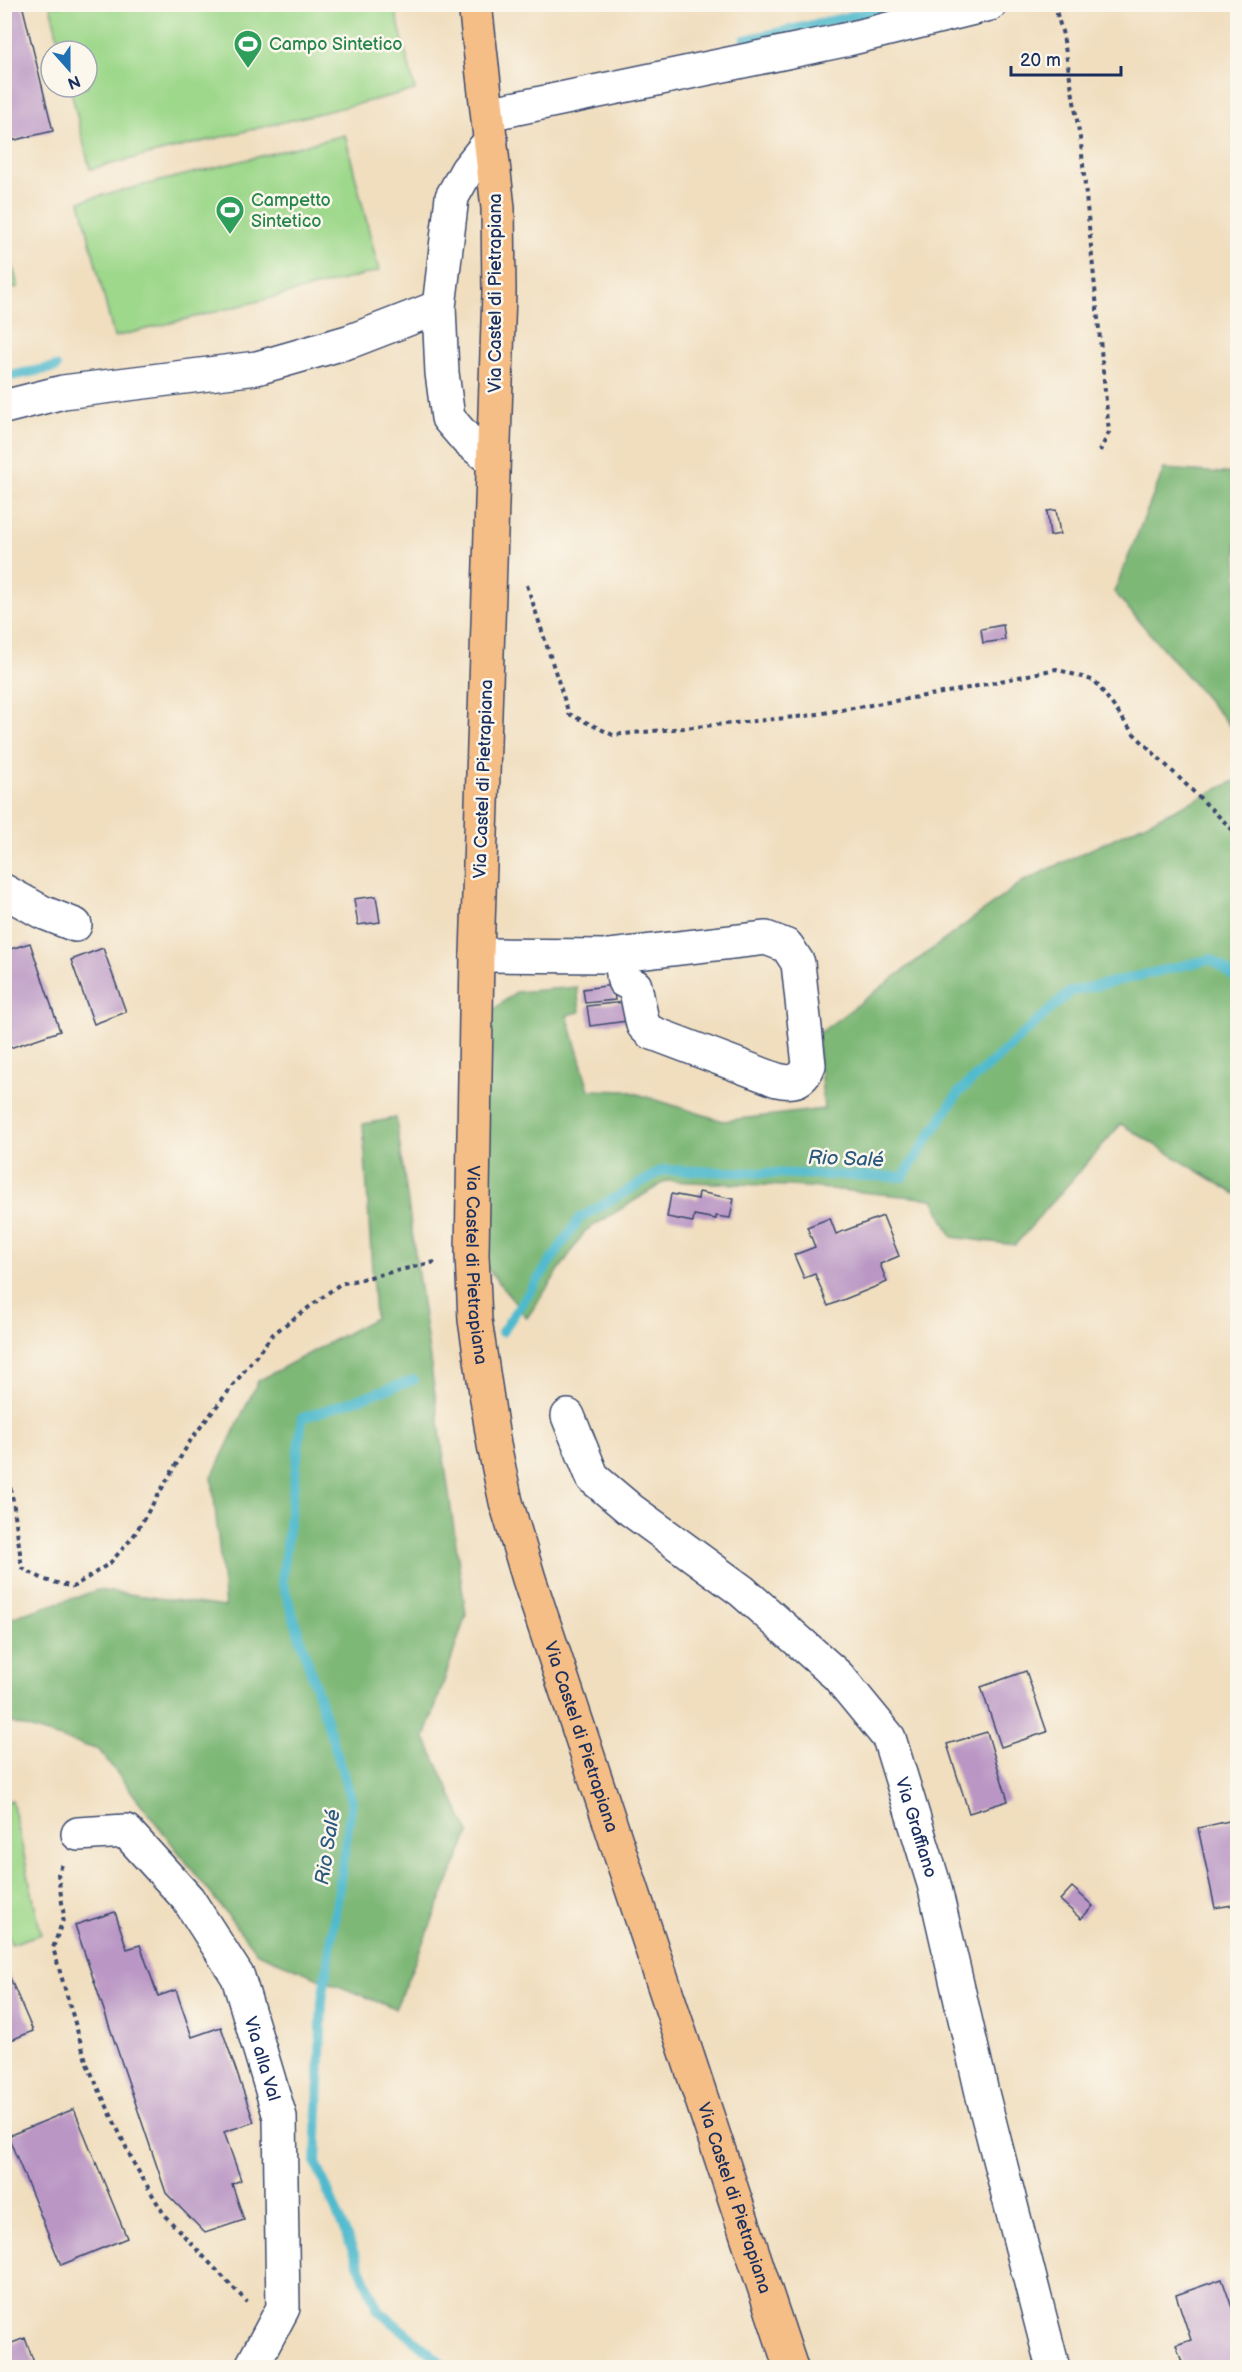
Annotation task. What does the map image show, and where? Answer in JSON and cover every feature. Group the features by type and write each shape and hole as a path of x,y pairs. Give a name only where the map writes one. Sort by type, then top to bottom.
{"main road":[{"name":"Via Castel di Pietrapiana","path":"475,4 498,208 499,292 477,955 472,1255 475,1320 483,1384 506,1502 553,1655 791,2367"}],"street":[{"path":"493,461 467,440 448,418 442,373 439,307 452,197 490,127 990,4"},
{"path":"4,407 63,392 257,368 351,340 439,307"},
{"path":"4,891 42,912 75,925"},
{"path":"477,955 610,956 765,938 787,946 798,963 809,1065 805,1075 796,1081 777,1080 650,1032 643,1025 635,986 624,981 621,960 610,956"},
{"name":"Via Graffiano","path":"568,1416 593,1478 631,1510 742,1591 838,1676 889,1738 934,1884 983,2097 1053,2367"},
{"name":"Via alla Val","path":"78,1834 126,1831 188,1899 238,1977 280,2117 283,2308 251,2367"}],"path":[{"path":"1054,4 1063,35 1082,156 1109,432 1100,451"},
{"path":"490,542 524,576 569,714 613,735 806,716 959,690 1056,669 1095,681 1133,734 1238,835"},
{"path":"4,1461 13,1500 22,1568 45,1580 74,1587 110,1563 133,1537 192,1438 273,1334 340,1284 472,1255"},
{"path":"78,1834 57,1874 64,1917 53,1948 87,2064 133,2162 165,2216 255,2310 283,2308"}],"green space":[{"name":"Campo Sintetico","path":"50,5 394,5 415,90 90,169 73,99 99,99 99,39 58,39"},
{"name":"Campetto Sintetico","path":"345,135 379,271 114,337 80,201"},
{"path":"4,232 18,287 5,290 4,290"},
{"path":"1164,469 1237,474 1237,734 1114,592"},
{"path":"1237,780 1237,1195 1121,1124 1015,1245 952,1237 933,1199 809,1187 666,1181 585,1231 527,1318 479,1258 484,1017 516,992 577,987 580,1012 567,1015 589,1090 628,1091 723,1121 824,1109 817,1035 1022,882"},
{"path":"396,1118 466,1615 425,1738 469,1833 395,2009 257,1953 99,1750 9,1722 4,1703 4,1620 98,1590 225,1607 212,1477 258,1381 375,1318 363,1124"},
{"path":"12,1800 41,1934 11,1944 4,1922 4,1802"}],"building":[{"path":"4,4 22,4 39,74 39,99 45,99 53,131 11,141 4,113"},
{"path":"1056,510 1060,534 1050,536 1047,511"},
{"path":"1003,625 1005,640 983,643 981,629"},
{"path":"376,896 380,922 358,925 354,899"},
{"path":"30,943 60,1031 4,1050 4,951"},
{"path":"103,948 126,1012 94,1024 71,960"},
{"path":"613,985 615,1000 585,1003 583,989"},
{"path":"624,1002 627,1021 590,1026 587,1006"},
{"path":"699,1192 734,1199 730,1218 716,1216 716,1219 694,1215 693,1222 667,1217 671,1194 698,1199"},
{"path":"883,1216 899,1256 880,1264 887,1282 828,1306 815,1274 804,1278 794,1255 815,1247 807,1227 830,1218 836,1234"},
{"path":"1026,1671 1047,1732 1001,1747 981,1687"},
{"path":"987,1732 1008,1801 969,1813 947,1744"},
{"path":"1238,1819 1238,1904 1215,1908 1198,1828"},
{"path":"1072,1887 1093,1906 1081,1919 1060,1900"},
{"path":"115,1912 127,1949 140,1945 158,1996 176,1990 192,2037 221,2027 254,2122 224,2132 241,2180 232,2184 244,2220 205,2233 166,2193 75,1925"},
{"path":"4,1964 33,2031 4,2043"},
{"path":"74,2109 127,2238 61,2265 8,2136"},
{"path":"1222,2279 1238,2325 1238,2368 1184,2368 1176,2345 1191,2340 1176,2295"},
{"path":"25,2338 36,2368 4,2368 4,2346"}],"waterway":[{"path":"745,40 906,4"},
{"path":"4,377 56,367"},
{"name":"Rio Salé","path":"502,1332 580,1218 663,1170 903,1177 958,1093 1070,992 1211,959 1238,980"},
{"name":"Rio Salé","path":"414,1380 302,1418 282,1581 352,1801 322,2001 316,2163 378,2310 445,2368"}],"place":[{"name":"Campo Sintetico","path":"248,70"},
{"name":"Campetto Sintetico","path":"230,236"}]}
